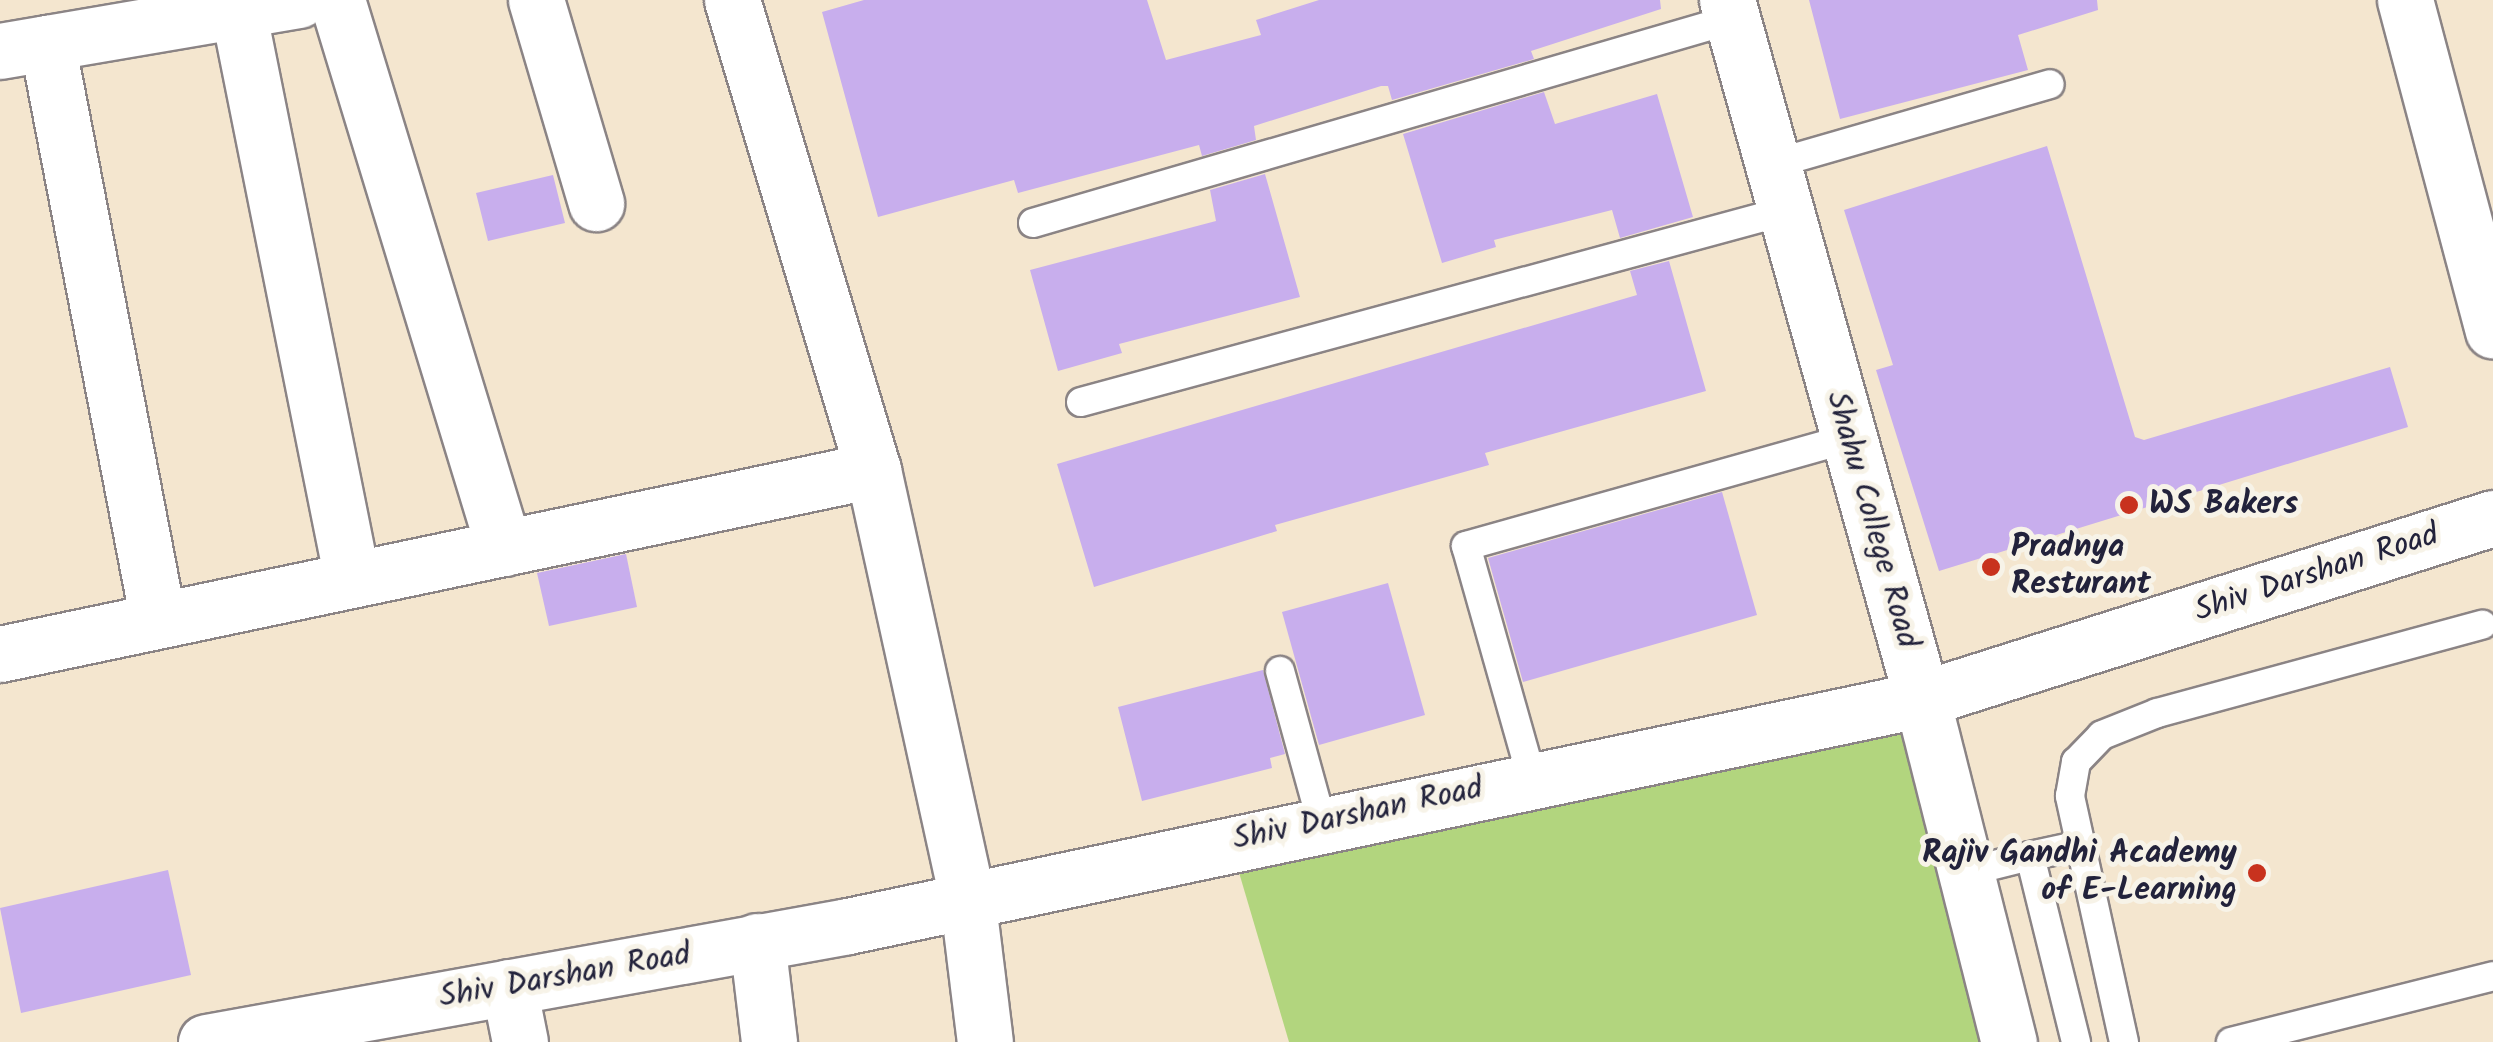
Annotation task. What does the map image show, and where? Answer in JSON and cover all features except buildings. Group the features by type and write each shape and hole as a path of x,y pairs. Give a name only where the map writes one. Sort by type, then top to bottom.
{"street":[{"path":"158,620 23,47 214,9 299,0"},
{"path":"337,0 504,548"},
{"path":"536,0 596,203"},
{"path":"732,0 873,470 967,896 985,1042"},
{"path":"2405,0 2493,331"},
{"path":"214,9 352,579"},
{"name":"Shahu College Road","path":"1730,9 1776,188 1922,698 2009,1042"},
{"path":"0,654 873,470"},
{"name":"Shiv Darshan Road","path":"224,1040 756,942 1922,698 2493,518"},
{"path":"756,942 769,1042"},
{"path":"509,987 520,1042"}],"lane":[{"path":"1034,223 1730,9"},
{"path":"1081,402 1776,188 2050,84"},
{"path":"1532,779 1466,546 1847,438"},
{"path":"2124,1042 2070,796 2076,762 2102,735 2158,713 2482,626"},
{"path":"1280,671 1322,823"},
{"path":"1966,872 2081,845"},
{"path":"2030,856 2076,1042"},
{"path":"2231,1042 2493,976"}],"green space":[{"path":"1922,699 2006,1042 1289,1042 1230,842"}],"place":[{"name":"WS Bakers","path":"2129,505"},
{"name":"Pradnya Resturant","path":"1991,567"},
{"name":"Rajiv Gandhi Academy of E-Learning","path":"2257,873"}]}
